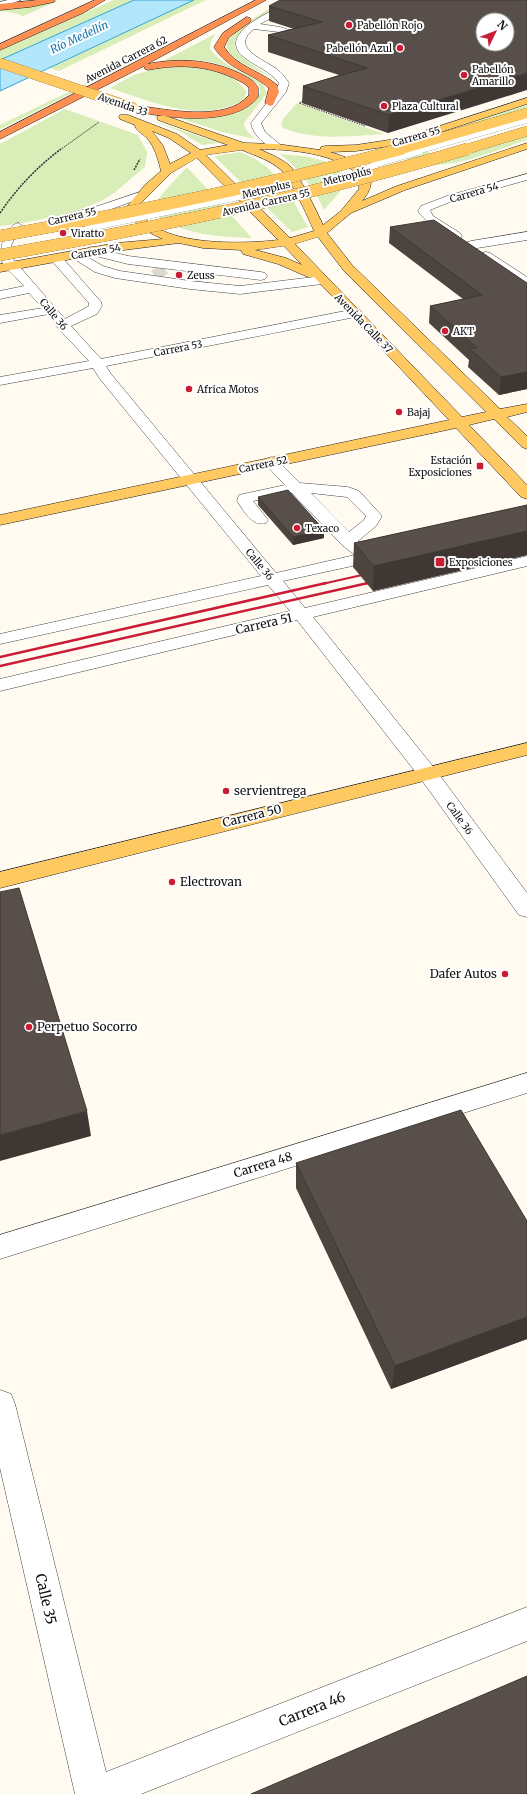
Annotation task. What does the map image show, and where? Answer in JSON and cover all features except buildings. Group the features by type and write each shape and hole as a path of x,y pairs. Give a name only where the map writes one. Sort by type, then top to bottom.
{"highway":[{"path":"0,6 30,4 52,0"},
{"path":"0,47 80,12 101,0"},
{"path":"195,25 250,0"},
{"name":"Avenida Carrera 62","path":"0,136 262,0"},
{"path":"270,103 274,92 274,87 260,76 225,57 219,47 226,35 274,0"},
{"path":"119,75 168,64 204,64 226,70 249,82 255,92 245,104 230,110 210,114 177,114 134,108"},
{"name":"Avenida Carrera 62","path":"57,93 84,79"}],"main road":[{"name":"Avenida 33","path":"0,63 246,147"},
{"name":"Avenida 33","path":"57,93 87,104"},
{"name":"Carrera 55","path":"301,149 356,148 404,141 527,101"},
{"name":"Avenida Carrera 55","path":"0,236 138,211 261,185 409,148 527,113"},
{"name":"Avenida 33","path":"166,171 162,154 154,138 143,129 120,116 174,136 199,154"},
{"name":"Avenida Carrera 55","path":"0,255 156,226 271,201 436,159 527,131"},
{"path":"404,141 395,144 391,149 391,153 394,158 402,162 425,168 446,169 466,167"},
{"path":"278,146 320,152 341,159 363,173 366,181 366,187 347,212 336,222 311,236 287,242 247,246 192,242 158,232 140,222 135,215 133,206 142,194 166,171 181,161 199,154 246,147 278,146"},
{"path":"347,212 401,188 527,146"},
{"path":"246,147 275,160 287,169 304,196 320,232 348,268 527,444"},
{"name":"Avenida Calle 37","path":"199,154 287,242 314,274 355,313 457,423 527,494"},
{"name":"Carrera 54","path":"0,268 144,243 174,241 192,242"},
{"path":"218,245 270,257 314,274"},
{"name":"Carrera 52","path":"0,520 527,408"},
{"name":"Carrera 50","path":"0,880 388,782 428,774 527,749"}],"street":[{"path":"0,6 17,0"},
{"path":"278,146 260,133 256,126 257,121 270,103 281,92 284,83 279,75 251,58 243,51 241,46 242,37 244,32 253,26 301,0"},
{"path":"253,26 280,30 302,36"},
{"name":"Metroplus","path":"0,242 137,217 293,182 388,158 527,118"},
{"name":"Metroplús","path":"0,250 183,214 305,187 462,146 527,126"},
{"name":"Carrera 54","path":"471,245 429,218 424,211 425,208 434,203 527,177"},
{"name":"Carrera 55","path":"0,229 84,214 124,202 142,194"},
{"name":"Calle 36","path":"18,227 5,239 2,246 2,253 52,310 63,326 93,356 105,376 302,615 428,774 527,909"},
{"path":"471,245 527,236"},
{"path":"471,245 527,283"},
{"path":"92,251 128,260 160,272 198,278 240,290 314,274"},
{"path":"75,254 99,269 119,275 160,272 198,278 314,274"},
{"path":"56,258 95,302 96,306 92,311 63,326"},
{"path":"16,317 0,295 33,288"},
{"path":"0,320 52,310"},
{"name":"Carrera 53","path":"0,381 98,364 355,313"},
{"path":"271,462 365,558"},
{"path":"230,527 265,519 245,502 245,498 296,487 348,492 373,514 373,519 370,523 348,541"},
{"path":"300,511 316,508"},
{"path":"0,639 396,552"},
{"name":"Carrera 51","path":"0,685 527,561"},
{"name":"Carrera 48","path":"0,1247 527,1083"},
{"name":"Calle 35","path":"0,1404 92,1794"},
{"name":"Carrera 46","path":"96,1794 527,1624"}],"path":[{"path":"308,99 299,103 366,126"},
{"path":"0,213 27,176 41,163 99,122"},
{"path":"130,174 136,169 141,154"},
{"path":"0,203 6,204"}],"green space":[{"path":"60,0 23,16 0,11 0,9 41,5"},
{"path":"114,0 134,0 0,60 0,50"},
{"path":"194,0 206,0 59,71 50,68"},
{"path":"285,0 295,0 258,19 240,33 235,40 235,47 241,56 273,78 247,66 230,53 227,48 228,42 240,28 260,14"},
{"path":"215,34 211,41 210,49 215,55 227,64 262,83 267,93 244,123 246,130 256,139 222,132 176,117 222,116 241,109 260,93 258,84 246,76 224,66 190,60 163,61"},
{"path":"168,44 7,126 0,129 0,125"},
{"path":"168,65 197,65 210,68 224,74 243,86 246,91 245,99 229,107 195,111 160,104 110,88 134,75"},
{"path":"297,103 384,134 333,137 308,135 283,128 281,124 283,119"},
{"path":"527,105 527,108 410,144 446,160 527,136 527,140 481,156 448,164 432,165 416,163 402,157 407,143"},
{"path":"65,109 138,135 147,152 145,167 116,191 95,204 69,213 0,226 0,144"},
{"path":"145,118 219,143 202,145 179,131"},
{"path":"240,152 264,165 273,173 288,192 308,227 292,232 214,156"},
{"path":"280,154 308,157 327,162 341,173 346,181 339,193 324,210 306,179"},
{"path":"187,167 252,238 204,234 181,228 158,217 157,202 162,194"}],"water":[{"name":"Río Medellín","path":"134,0 194,0 0,91 0,60"}],"tunnel":[{"path":"155,276 165,268"},
{"path":"194,282 203,274"}],"railway":[{"path":"322,584 371,573"},
{"path":"364,584 378,581"},
{"path":"0,657 326,583"},
{"path":"0,666 368,583"}],"place":[{"name":"Pabellón Rojo","path":"349,25"},
{"name":"Pabellón Azul","path":"400,48"},
{"name":"Pabellón Amarillo","path":"464,75"},
{"name":"Plaza Cultural","path":"384,106"},
{"name":"Viratto","path":"63,233"},
{"name":"Zeuss","path":"179,275"},
{"name":"AKT","path":"445,331"},
{"name":"Africa Motos","path":"189,389"},
{"name":"Bajaj","path":"399,412"},
{"name":"Estación Exposiciones","path":"480,466"},
{"name":"Texaco","path":"297,528"},
{"name":"Exposiciones","path":"440,562"},
{"name":"servientrega","path":"226,791"},
{"name":"Electrovan","path":"172,882"},
{"name":"Dafer Autos","path":"505,974"},
{"name":"Perpetuo Socorro","path":"29,1027"}]}
